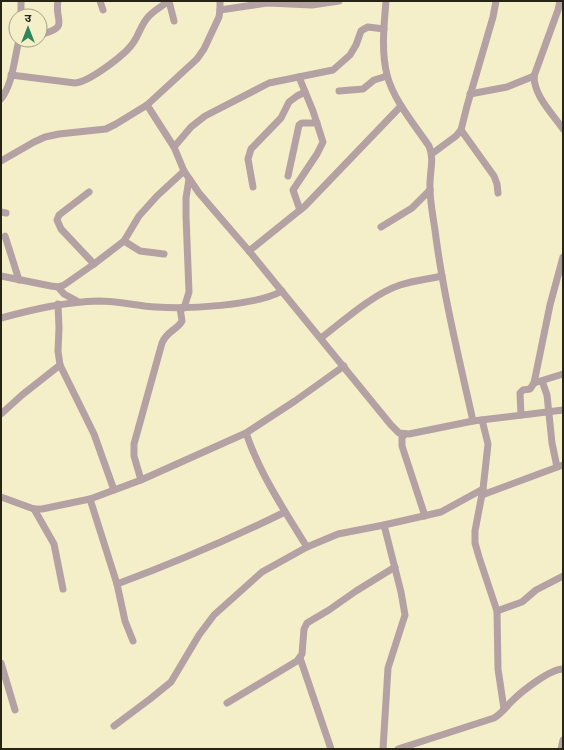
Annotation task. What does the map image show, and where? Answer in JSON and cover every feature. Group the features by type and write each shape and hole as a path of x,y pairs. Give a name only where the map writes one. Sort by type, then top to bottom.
{"street":[{"path":"48,32 58,28 60,24 58,1"},
{"path":"100,1 103,10"},
{"path":"11,75 75,83 86,81 96,75 132,45 148,17 169,1 174,21"},
{"path":"1,161 45,137 106,129 147,105 197,59 204,49 216,24 220,10 220,1"},
{"path":"220,10 267,3 312,5 339,1"},
{"path":"386,1 384,29 385,64 387,76 401,106 429,146 432,153 430,190 442,276 473,421"},
{"path":"432,153 456,136 461,130 493,17 496,1"},
{"path":"561,2 534,76 534,84 537,92 563,129"},
{"path":"174,147 191,127 204,116 269,83 333,70 350,55 356,45 361,31 364,28 384,29"},
{"path":"1,99 5,93 11,75 16,48"},
{"path":"339,91 363,89 374,80 387,76"},
{"path":"470,94 503,88 534,76"},
{"path":"299,77 317,123 322,142 322,145 294,190 300,210"},
{"path":"253,187 248,159 251,149 281,118 290,102 305,92"},
{"path":"147,105 174,147 184,171 199,193 321,338 395,430 405,434 415,433 473,421 563,410"},
{"path":"249,251 300,210 401,106"},
{"path":"288,176 299,125 302,123 317,123"},
{"path":"461,130 494,176 498,194"},
{"path":"1,276 58,287 64,285 124,241 139,216 184,171"},
{"path":"141,480 134,456 134,444 162,343 167,334 177,327 182,320 182,308 190,292 186,216 186,198 189,179"},
{"path":"381,227 412,208 430,190"},
{"path":"88,192 59,215 57,220 61,230 94,264"},
{"path":"5,236 19,280"},
{"path":"124,241 140,251 164,254"},
{"path":"521,415 520,393 523,390 530,389 534,383 550,305 563,257"},
{"path":"321,338 354,311 385,292 399,286 442,276"},
{"path":"58,287 64,294 79,302"},
{"path":"1,318 58,304 101,301 156,307 182,308 239,303 273,296 282,291"},
{"path":"58,304 60,338 58,351 60,365 94,434 114,490"},
{"path":"1,414 60,365"},
{"path":"1,497 34,509 48,509 90,499 141,480 246,433 295,401 344,366"},
{"path":"534,383 563,374"},
{"path":"114,726 150,700 171,682 199,635 220,608 262,572 307,547 344,532 425,516 448,509 483,492 560,466 552,443 547,395 542,381"},
{"path":"482,420 488,444 483,492 475,531 475,543 497,611 498,669 504,709"},
{"path":"246,433 257,462 285,512 307,547"},
{"path":"405,434 402,438 402,446 425,516"},
{"path":"90,499 117,584 125,621 133,641"},
{"path":"34,509 54,544 64,589"},
{"path":"117,584 168,565 285,512"},
{"path":"382,749 388,668 405,615 401,592 384,525"},
{"path":"227,703 300,658 302,654 304,629 307,623 395,567"},
{"path":"497,611 522,602 536,590 563,576"},
{"path":"300,658 331,749"},
{"path":"1,663 15,710"},
{"path":"398,749 494,718 519,695 549,673 563,669"},
{"path":"561,749 563,740"}]}
